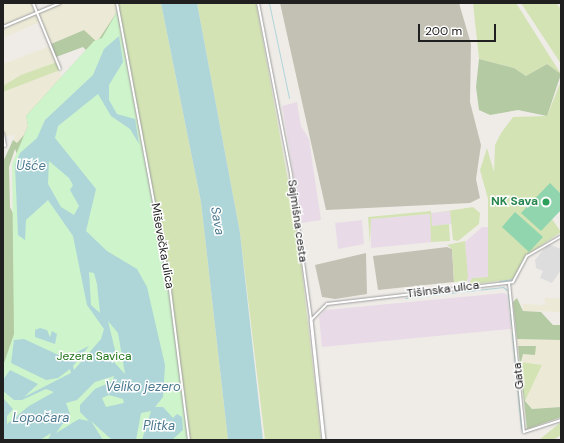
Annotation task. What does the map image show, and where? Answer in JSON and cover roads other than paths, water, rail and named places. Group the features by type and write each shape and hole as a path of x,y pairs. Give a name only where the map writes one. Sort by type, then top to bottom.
{"street":[{"path":"33,3 60,69"},
{"path":"3,28 60,3"},
{"name":"Miševečka ulica","path":"117,3 170,290 189,440"},
{"name":"Sajmišna cesta","path":"258,3 290,168 311,319 324,440"},
{"path":"3,133 5,146"},
{"path":"509,282 517,279 527,256 561,236"},
{"name":"Tišinska ulica","path":"311,319 327,304 509,282"},
{"name":"Gata","path":"509,282 524,432 561,420"}],"water":[{"name":"Sava","path":"161,3 197,3 240,233 263,440 228,440 201,202"},
{"path":"119,36 123,62 109,85 109,100 117,114 135,119 139,144 130,129 111,116 98,94 58,126 55,138 96,189 86,231 107,251 137,269 147,287 165,365 163,397 155,407 163,407 173,418 177,414 182,417 183,430 172,440 142,440 151,411 141,413 136,440 112,440 91,421 103,440 48,440 51,433 40,440 3,440 3,398 13,409 7,416 7,424 29,406 54,392 46,389 22,400 14,400 3,391 3,380 10,370 38,384 24,397 71,373 70,369 58,378 46,380 11,363 14,340 24,339 65,358 89,346 73,366 74,370 101,339 104,329 87,305 73,236 48,200 26,220 25,240 18,235 15,165 20,153 37,138 45,120 93,75 104,49","holes":["49,161 69,178 73,185 70,190 79,206 74,215 61,207 48,184","89,272 94,273 97,284 100,313 91,305","108,321 118,333 125,374 112,360 115,350","114,376 113,381 95,389 80,405 80,412 89,421 79,419 56,433 70,414 66,403 77,400 95,382","109,395 123,399 124,403 106,407 102,398"]},
{"path":"40,328 47,330 50,337 52,331 57,334 55,344 35,337 35,330"}],"waterway":[{"path":"269,3 289,98"},
{"path":"519,269 520,265"},
{"path":"499,281 514,279"},
{"path":"405,298 503,287 507,290"},
{"path":"508,294 510,309"},
{"path":"510,313 512,328"},
{"path":"512,333 521,429"}],"place":[{"name":"NK Sava","path":"546,202"}],"water label":[{"name":"Ušće","path":"31,166"},
{"name":"Veliko jezero","path":"143,387"},
{"name":"Lopočara","path":"41,418"},
{"name":"Plitka","path":"159,426"}],"park label":[{"name":"Jezera Savica","path":"94,357"}]}
